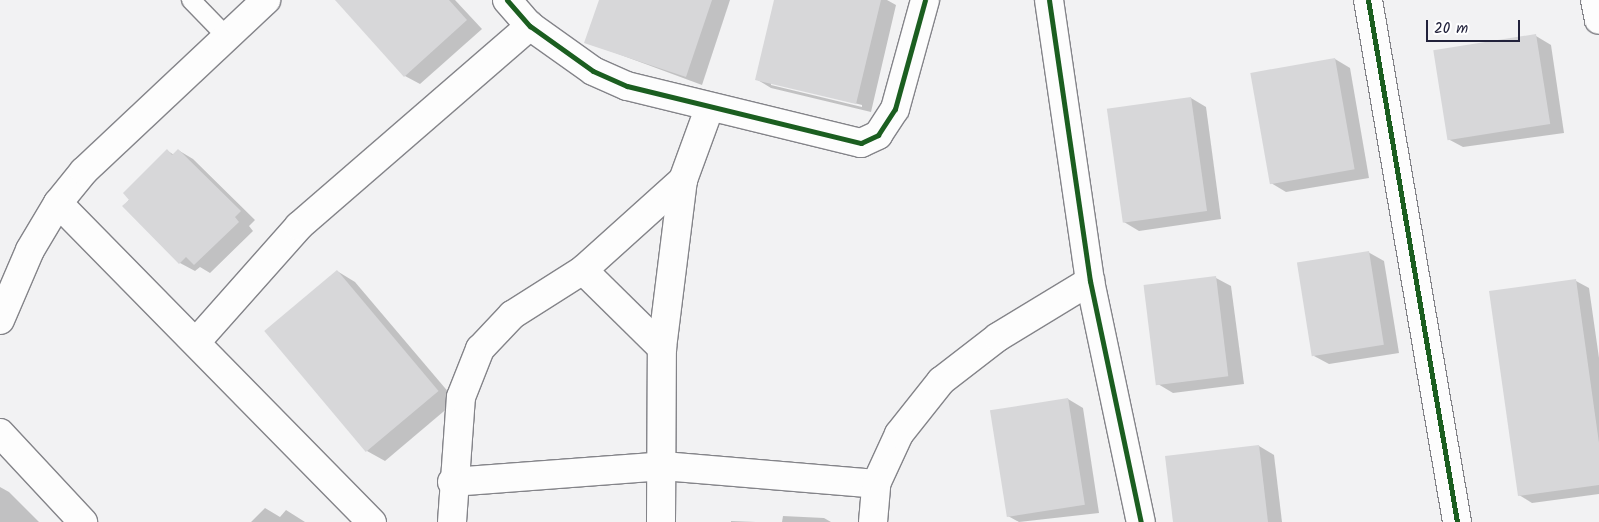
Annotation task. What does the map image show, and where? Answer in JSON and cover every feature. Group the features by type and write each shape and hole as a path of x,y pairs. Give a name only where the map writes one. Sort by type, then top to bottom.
{"street":[{"path":"0,320 7,297 58,203 84,171 266,0"},
{"path":"507,0 530,26 602,75 709,109 861,143 878,135 895,109 925,0"},
{"path":"1049,0 1090,281 1141,522"},
{"path":"1368,0 1457,522"},
{"path":"1595,0 1599,20"},
{"path":"197,341 299,226 530,26"},
{"path":"661,522 663,466 662,348 683,180 709,109"},
{"path":"452,522 452,482 461,397 480,348 512,315 583,270 683,180"},
{"path":"58,203 197,341 372,522"},
{"path":"583,270 662,348"},
{"path":"874,522 876,484 899,434 941,381 998,337 1090,281"},
{"path":"0,433 82,522"},
{"path":"452,482 663,466 876,484"}],"lane":[{"path":"191,0 227,37"}],"building":[{"path":"335,0 449,0 467,20 404,77"},
{"path":"599,0 712,0 686,77 584,43"},
{"path":"774,0 881,0 856,104 755,80"},
{"path":"1536,34 1550,124 1448,140 1433,50"},
{"path":"1335,58 1355,169 1270,184 1250,73"},
{"path":"1191,97 1207,211 1123,223 1107,109"},
{"path":"167,149 172,155 178,149 241,211 235,217 239,222 194,265 186,257 179,264 122,206 129,200 123,193"},
{"path":"1369,251 1384,345 1312,356 1297,262"},
{"path":"337,270 439,391 366,452 264,331"},
{"path":"1216,276 1228,376 1156,385 1144,285"},
{"path":"1576,279 1599,443 1599,485 1518,496 1489,291"},
{"path":"1068,398 1085,505 1007,517 990,410"},
{"path":"1259,445 1268,522 1173,522 1165,456"}],"cycle path":[{"path":"507,0 530,26 593,71 627,86 861,143 878,135 895,109 925,0"},
{"path":"1049,0 1090,281 1141,522"},
{"path":"1368,0 1457,522"}]}
